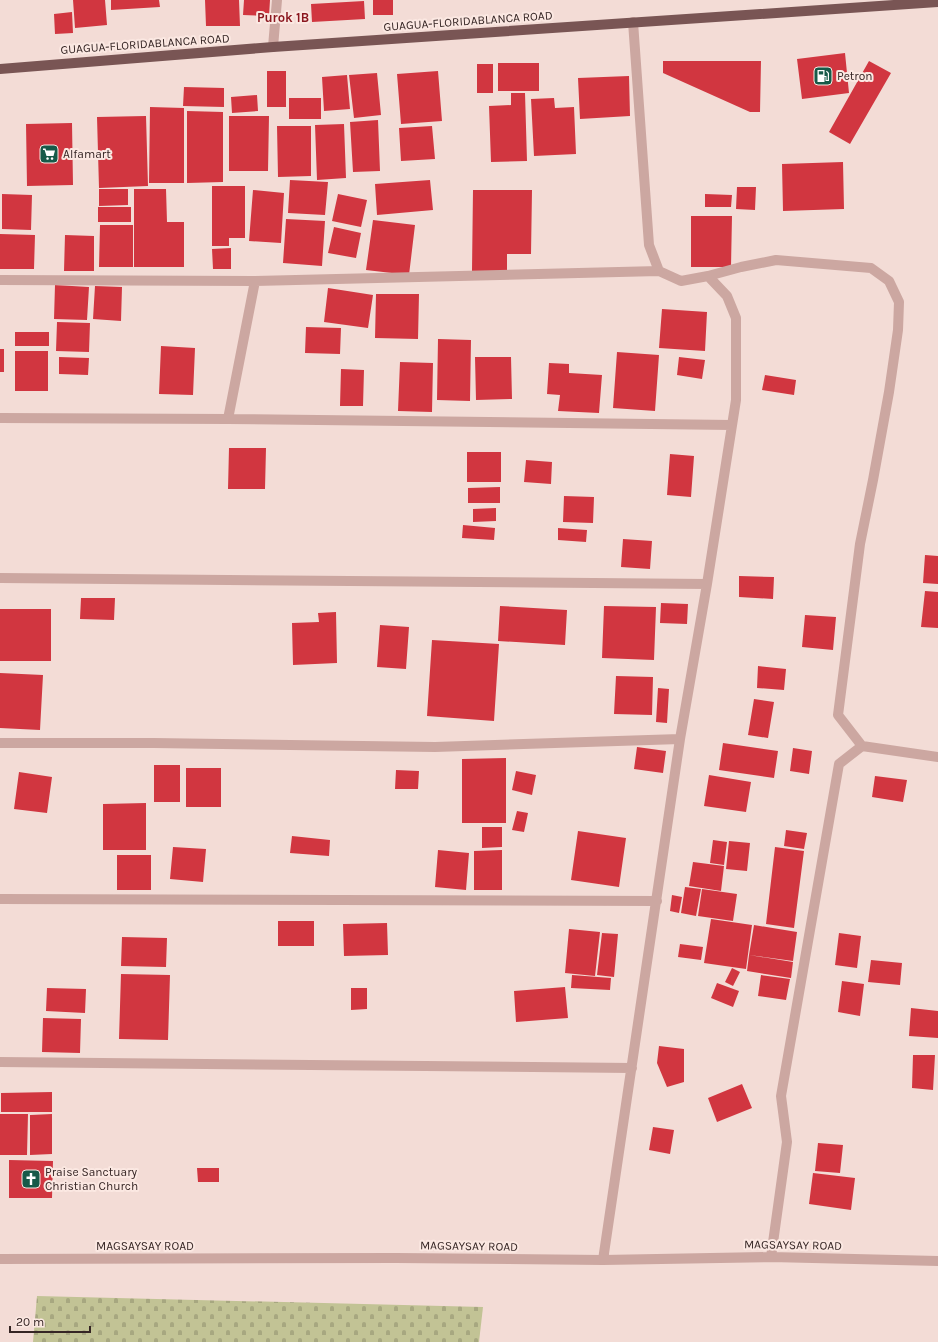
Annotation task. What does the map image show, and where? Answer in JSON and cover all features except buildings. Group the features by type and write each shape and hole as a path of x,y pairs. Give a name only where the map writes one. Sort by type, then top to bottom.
{"main road":[{"name":"GUAGUA-FLORIDABLANCA ROAD","path":"0,69 273,47 938,2"}],"street":[{"path":"273,47 277,0"},
{"path":"633,22 649,245 659,271"},
{"path":"0,280 256,281 659,271 681,281 776,260 871,268 890,281 899,302 898,330 889,392 860,544 838,715 862,746 938,757"},
{"path":"603,1260 680,740 707,584 736,400 736,318 727,296 708,276"},
{"path":"228,419 256,281"},
{"path":"0,418 732,425"},
{"path":"0,578 707,584"},
{"path":"0,743 154,743 435,747 680,740"},
{"path":"771,1257 787,1142 781,1096 839,764 862,746"},
{"path":"0,899 657,901"},
{"path":"0,1062 632,1068"},
{"name":"MAGSAYSAY ROAD","path":"0,1259 396,1258 603,1260 771,1257 938,1261"}],"green space":[{"path":"37,1296 483,1307 479,1342 33,1342"}],"place":[{"name":"Petron","path":"823,76"},
{"name":"Alfamart","path":"49,154"},
{"name":"Praise Sanctuary Christian Church","path":"31,1179"}],"district":[{"name":"Purok 1B","path":"283,17"}]}
